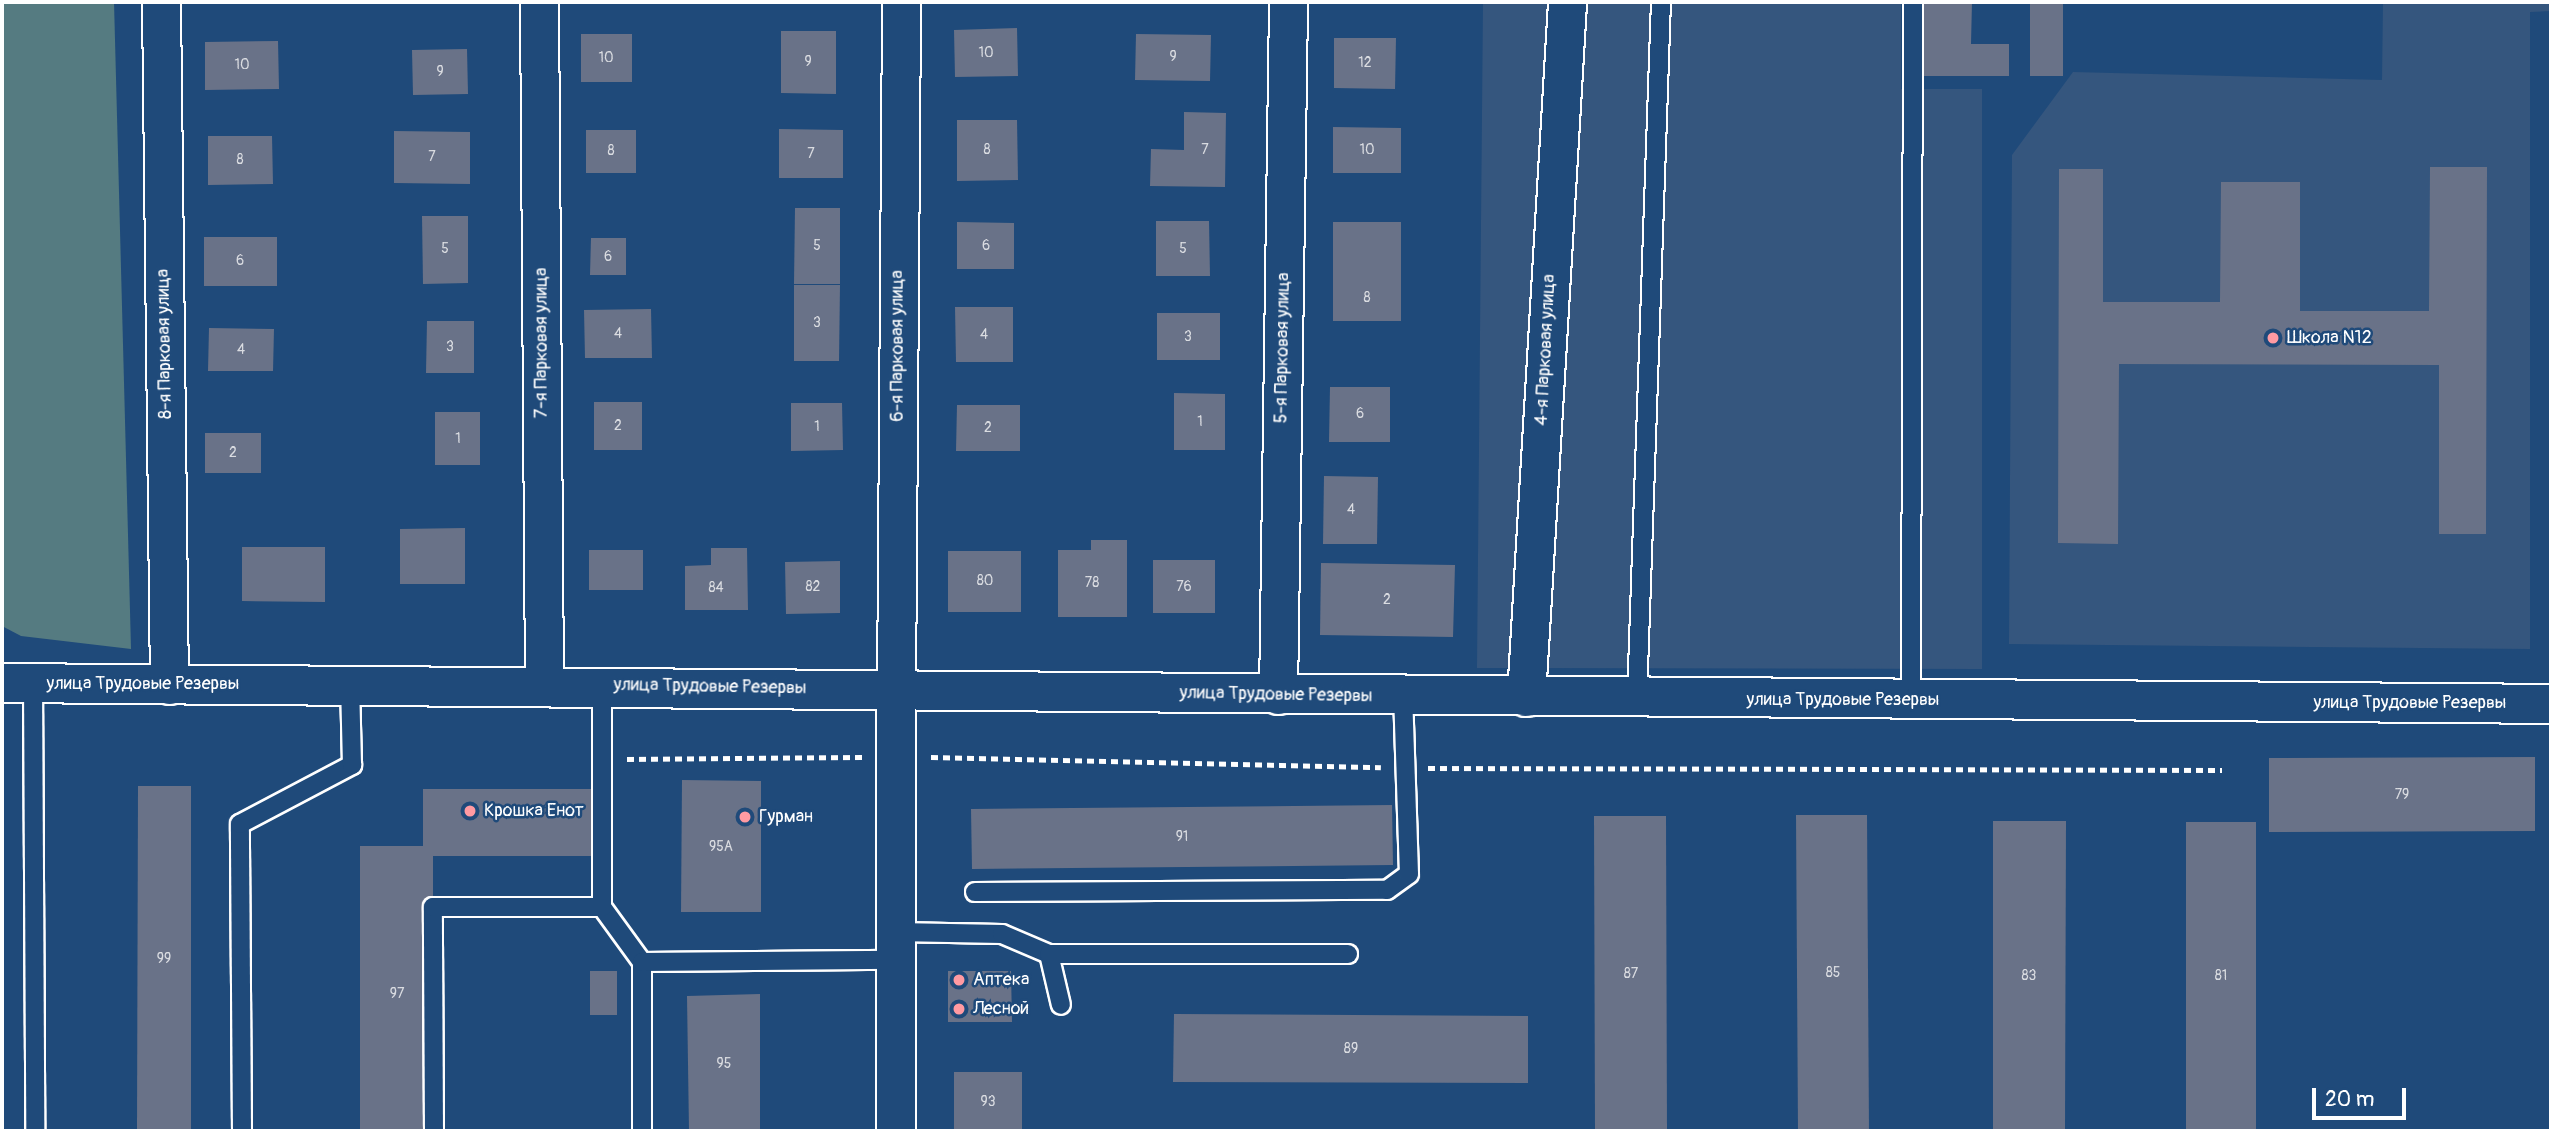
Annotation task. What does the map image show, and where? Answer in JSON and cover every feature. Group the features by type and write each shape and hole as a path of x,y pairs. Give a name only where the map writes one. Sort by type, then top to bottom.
{"main road":[{"name":"улица Трудовые Резервы","path":"18,683 544,684 896,691 1637,699 2551,704"},
{"path":"896,691 896,1131"}],"street":[{"name":"8-я Парковая улица","path":"161,2 169,685"},
{"name":"7-я Парковая улица","path":"539,2 544,684"},
{"name":"6-я Парковая улица","path":"896,691 901,2"},
{"name":"5-я Парковая улица","path":"1278,695 1287,2"},
{"name":"4-я Парковая улица","path":"1526,697 1567,2"}],"lane":[{"path":"1637,699 1661,2"},
{"path":"1911,700 1913,2"},
{"path":"18,683 35,1131"},
{"path":"242,1131 240,824 352,765 350,685"},
{"path":"602,685 602,907 642,962 642,1131"},
{"path":"975,892 1387,890 1409,874 1403,696"},
{"path":"434,1131 433,907 602,907"},
{"path":"642,962 896,946 1002,933 1049,954 1348,954"},
{"path":"1049,954 1061,1005"}],"shaded area":[{"path":"1483,2 1901,2 1901,89 1982,89 1982,669 1477,668"},
{"path":"2383,2 2551,2 2551,11 2530,12 2530,649 2009,644 2012,155 2073,72 2382,80"}],"green space":[{"path":"2,2 114,2 131,649 21,636 2,626"}],"building":[{"path":"1923,2 1972,2 1971,44 2009,44 2009,76 1922,76"},
{"path":"2030,2 2063,2 2063,76 2030,76"},
{"path":"1017,28 1018,76 955,77 954,30"},
{"path":"781,31 836,31 836,94 781,93"},
{"path":"581,34 632,34 632,82 581,82"},
{"path":"1136,34 1211,35 1210,81 1135,80"},
{"path":"1334,38 1396,38 1395,89 1334,88"},
{"path":"278,41 279,89 205,90 205,42"},
{"path":"467,49 468,94 413,95 412,50"},
{"path":"1184,112 1226,113 1225,187 1150,186 1151,149 1184,150"},
{"path":"957,120 1017,120 1018,180 957,181"},
{"path":"1333,127 1401,128 1401,173 1333,173"},
{"path":"779,129 843,130 843,178 779,178"},
{"path":"586,130 636,130 636,173 586,173"},
{"path":"394,131 470,132 470,184 394,183"},
{"path":"208,136 272,136 273,184 208,185"},
{"name":"Школа N12","path":"2430,167 2487,167 2486,534 2439,534 2439,365 2119,364 2118,544 2058,543 2059,169 2103,169 2103,302 2220,302 2221,182 2300,182 2300,311 2429,311"},
{"path":"795,208 840,208 840,284 794,284"},
{"path":"422,216 468,216 468,283 423,284"},
{"path":"1156,221 1209,221 1210,276 1156,276"},
{"path":"957,222 1014,223 1014,269 957,269"},
{"path":"1333,222 1401,222 1401,321 1333,321"},
{"path":"204,237 277,237 277,286 204,286"},
{"path":"591,238 626,238 626,275 590,275"},
{"path":"794,285 840,285 839,361 794,361"},
{"path":"955,307 1013,307 1013,362 956,362"},
{"path":"651,309 652,358 585,358 584,310"},
{"path":"1157,313 1220,313 1220,360 1157,360"},
{"path":"427,321 474,321 474,373 426,373"},
{"path":"209,328 274,329 273,371 208,371"},
{"path":"1330,387 1390,387 1390,442 1329,442"},
{"path":"1174,393 1225,394 1225,450 1174,450"},
{"path":"594,402 642,402 642,450 594,450"},
{"path":"791,403 842,403 843,450 791,451"},
{"path":"957,405 1020,405 1020,451 956,451"},
{"path":"435,412 480,412 480,465 435,465"},
{"path":"205,433 261,433 261,473 205,473"},
{"path":"1324,476 1378,477 1377,544 1323,544"},
{"path":"465,528 465,584 400,584 400,529"},
{"path":"1091,540 1127,540 1127,617 1058,617 1058,550 1091,550"},
{"path":"242,547 325,547 325,602 242,601"},
{"path":"711,548 747,548 748,610 685,610 685,566 711,565"},
{"path":"589,550 643,550 643,590 589,590"},
{"path":"948,551 1021,551 1021,612 948,612"},
{"path":"1153,560 1215,560 1215,613 1153,613"},
{"path":"840,561 840,613 786,614 785,562"},
{"path":"1321,563 1455,565 1453,637 1320,635"},
{"path":"2535,757 2535,831 2269,832 2269,758"},
{"path":"682,780 761,781 761,912 681,912"},
{"path":"138,786 191,786 191,1131 137,1131"},
{"path":"423,789 591,789 591,856 433,856 433,1131 360,1131 360,846 423,846"},
{"path":"1392,805 1393,865 972,869 971,809"},
{"path":"1796,815 1867,815 1869,1131 1798,1131"},
{"path":"1594,816 1666,816 1667,1131 1595,1131"},
{"path":"1993,821 2066,821 2065,1131 1993,1131"},
{"path":"2186,822 2256,822 2256,1131 2186,1131"},
{"path":"590,971 617,971 617,1015 590,1015"},
{"path":"948,971 1011,971 1012,1022 948,1022"},
{"path":"760,994 760,1131 689,1131 687,996"},
{"path":"1174,1014 1528,1016 1528,1083 1173,1082"},
{"path":"954,1072 1022,1072 1022,1131 954,1131"}],"place":[{"name":"Школа N12","path":"2273,338"},
{"name":"Крошка Енот","path":"470,811"},
{"name":"Гурман","path":"745,817"},
{"name":"Аптека","path":"959,980"},
{"name":"Лесной","path":"959,1009"}]}
